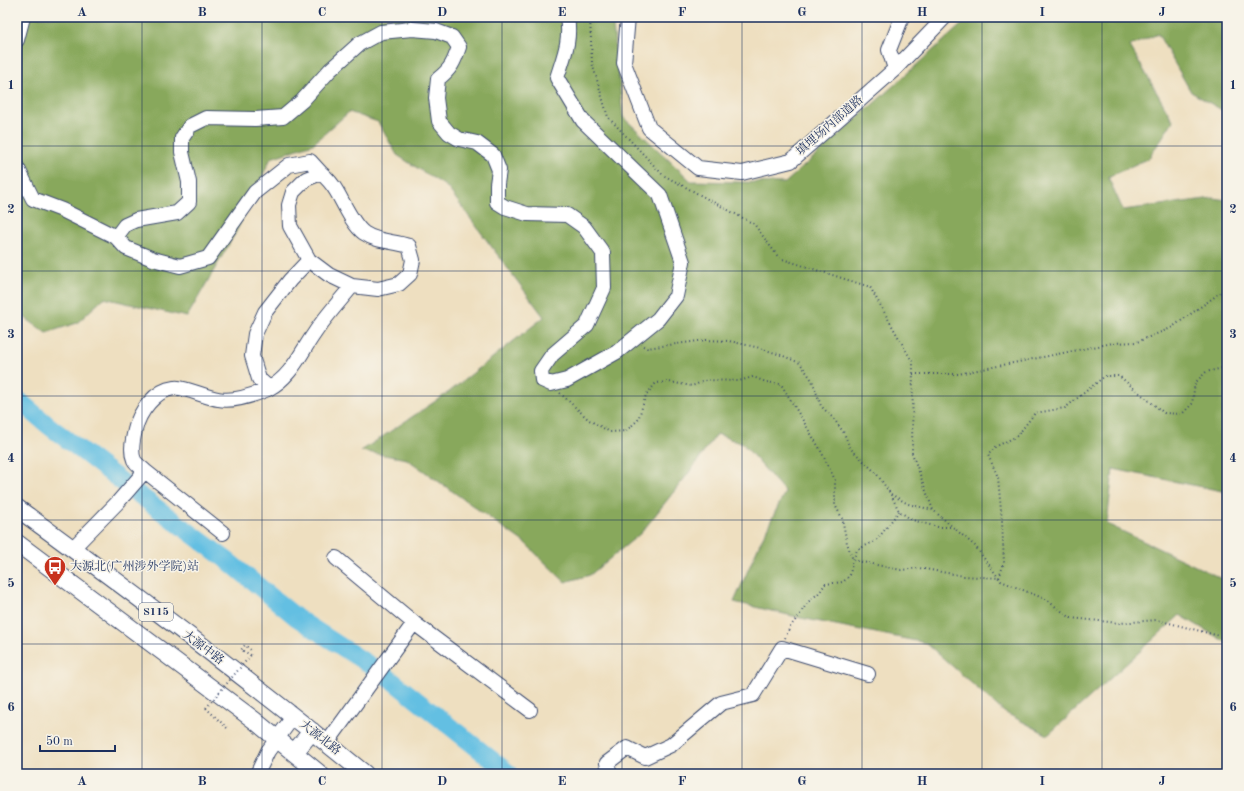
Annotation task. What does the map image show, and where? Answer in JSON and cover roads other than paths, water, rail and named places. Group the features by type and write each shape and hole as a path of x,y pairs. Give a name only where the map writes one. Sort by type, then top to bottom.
{"main road":[{"name":"大源中路","path":"17,508 293,717"},
{"name":"S115","path":"17,543 254,720 320,774"},
{"path":"254,720 271,699"},
{"name":"大源北路","path":"293,717 365,774"},
{"path":"294,753 312,731"}],"street":[{"path":"17,40 23,17"},
{"path":"116,237 125,225 136,220 177,213 189,202 189,182 182,152 182,138 190,126 206,118 255,119 284,116 302,101 330,70 359,44 381,32 412,30 436,31 452,37 458,47 455,60 448,71 438,79 436,98 439,121 449,133 459,139 476,143 493,155 500,170 497,184 497,202 505,207 528,214 567,215 584,227 603,253 604,288 587,324 552,355 541,371 542,380 550,384 568,380 617,352 658,319 676,296 683,262 660,196 583,121 557,78 567,48 569,32 567,17"},
{"name":"填埋场内部道路","path":"628,17 624,63 649,128 698,168 742,173 791,161 895,69 945,17"},
{"path":"895,69 889,50 902,17"},
{"path":"17,167 33,199 62,210 116,237 126,248 153,259 180,266 208,258 255,192 289,165 310,161 321,173 336,191 352,219 364,233 381,240 409,246 414,260 410,274 399,284 378,289 352,286 329,275 309,260 290,226 289,205 293,192 306,179 321,173"},
{"path":"269,388 259,379 252,356 255,334 265,312 290,280 309,260"},
{"path":"223,533 141,476 134,460 132,445 136,426 144,408 159,393 175,387 219,400 243,398 269,388 289,373 330,311 352,286"},
{"path":"72,549 141,476"},
{"path":"336,558 414,623 530,710"},
{"path":"327,743 414,623"},
{"path":"610,774 607,763 627,748 645,757 671,745 722,703 753,695 782,648 868,674"},
{"path":"257,774 268,751 293,717"}],"waterway":[{"path":"17,399 49,426 228,561 297,618 385,675 510,774"}],"place":[{"name":"大源北(广州涉外学院)站","path":"55,586"}]}
